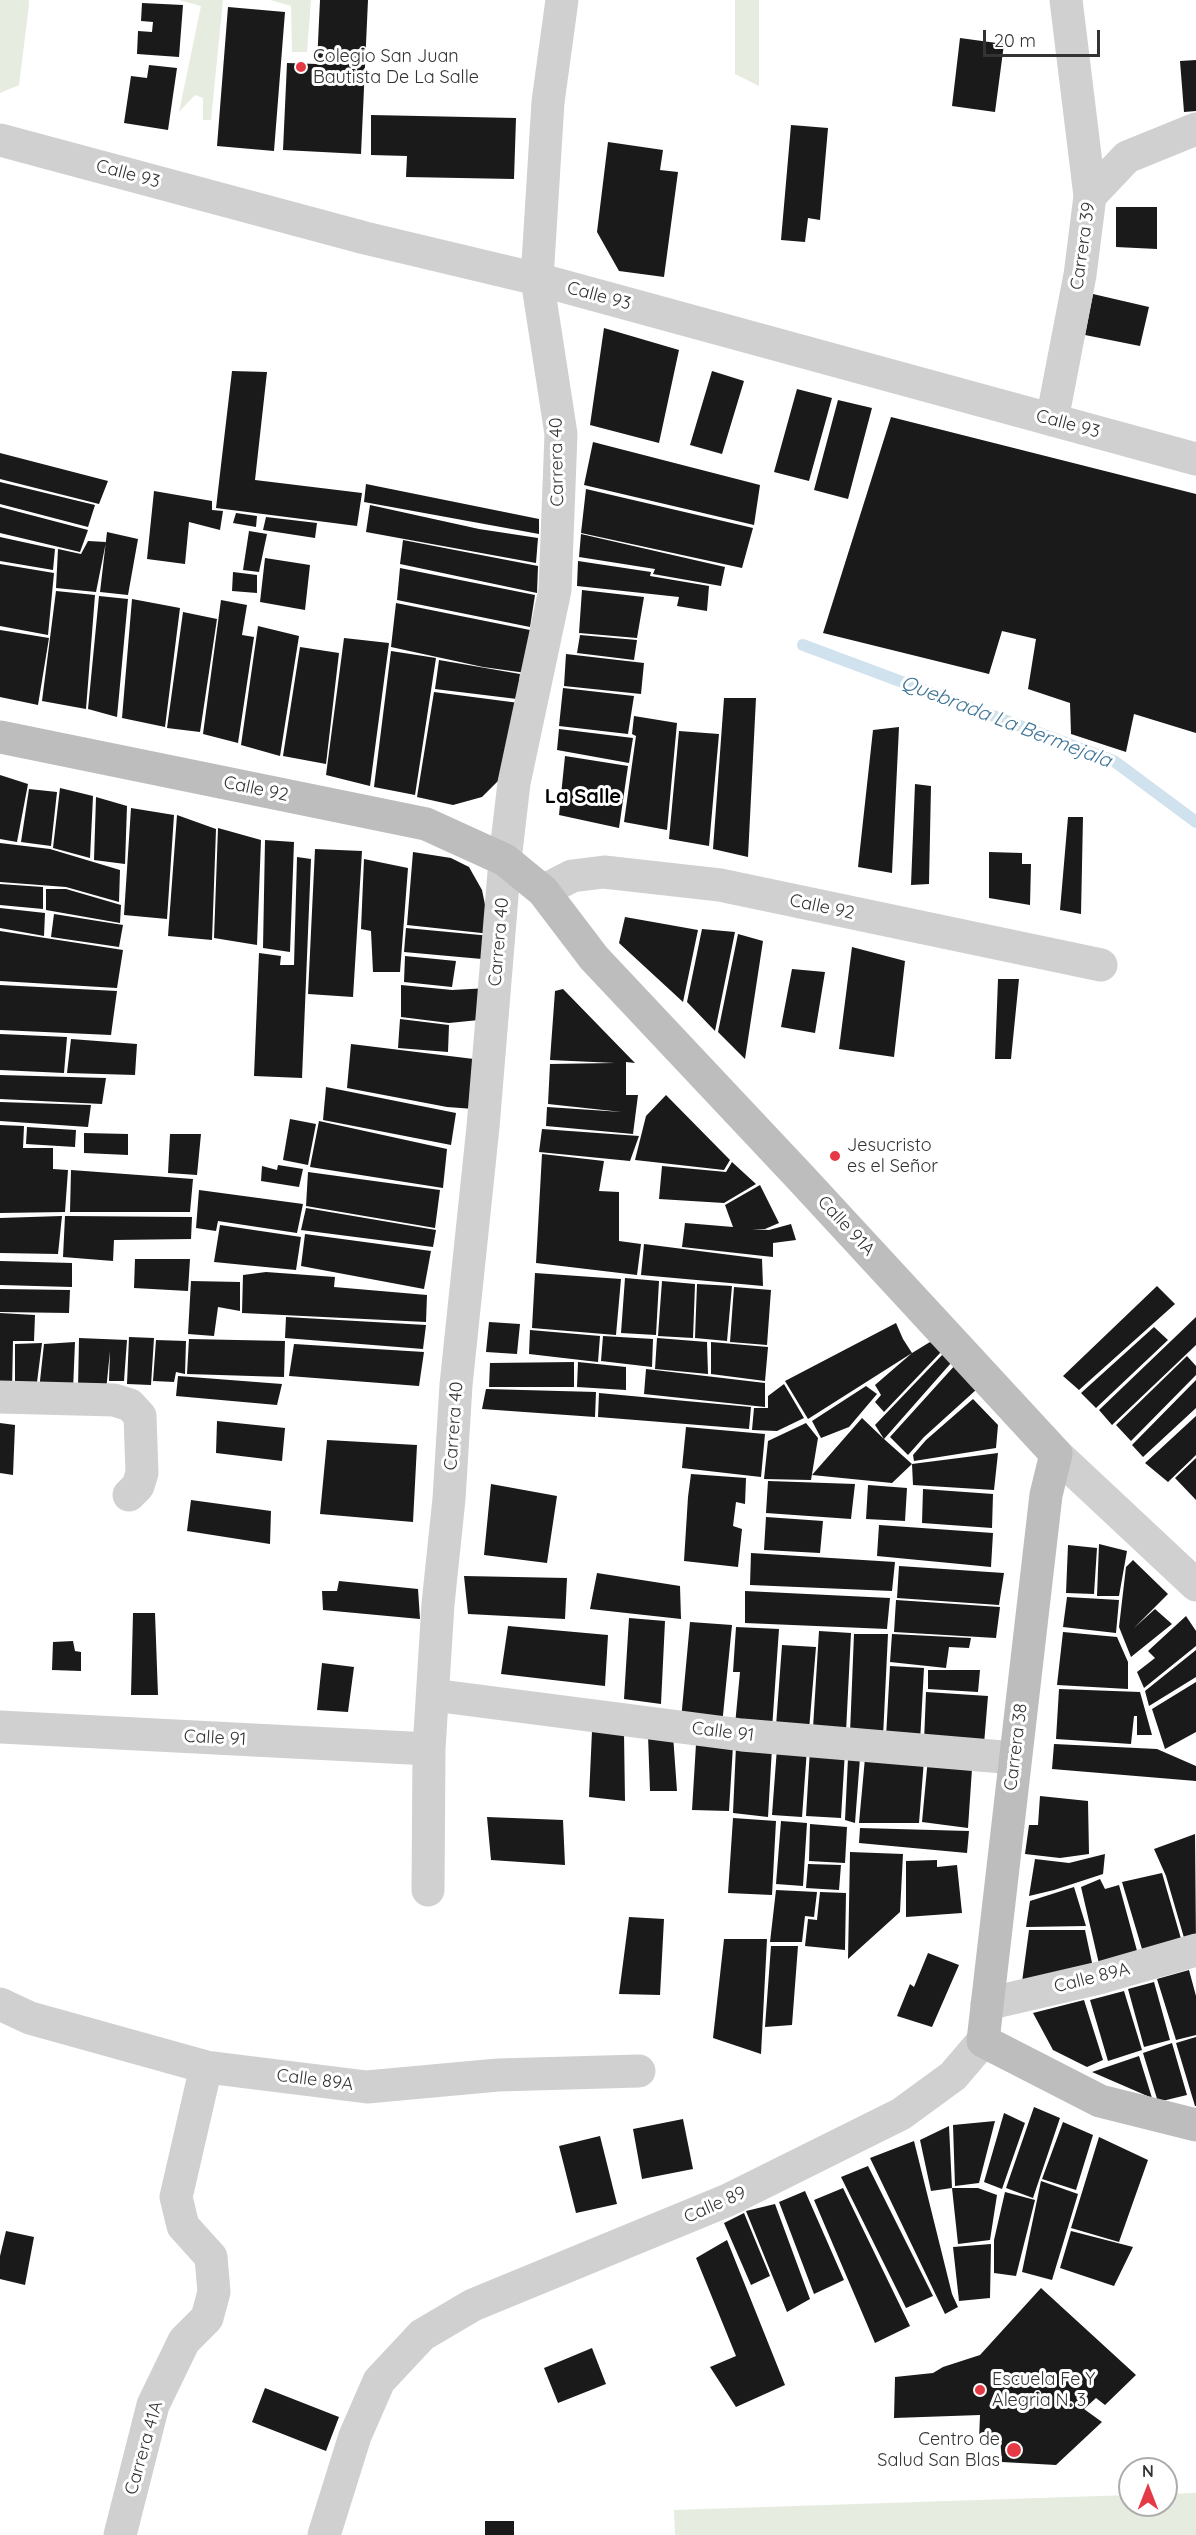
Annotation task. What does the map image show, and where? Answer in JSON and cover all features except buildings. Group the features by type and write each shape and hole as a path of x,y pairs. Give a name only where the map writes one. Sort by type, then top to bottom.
{"street":[{"name":"Carrera 40","path":"428,1890 429,1749 456,1385 483,1127 505,860 514,783 555,590 561,434 537,279 548,102 562,0"},
{"name":"Carrera 39","path":"1053,420 1080,275 1090,196 1066,0"},
{"path":"1090,196 1127,157 1196,129"},
{"name":"Calle 93","path":"0,140 365,238 537,279 1196,459"},
{"name":"Calle 92","path":"0,736 426,824 505,860"},
{"name":"Calle 91A","path":"505,860 543,891 594,958 1056,1454 1196,1585"},
{"name":"Calle 92","path":"543,891 572,876 604,872 720,885 1101,965"},
{"path":"0,1397 114,1400 130,1405 140,1416 142,1473 138,1486 129,1495"},
{"name":"Carrera 38","path":"983,2041 1046,1495 1056,1454"},
{"name":"Calle 91","path":"433,1695 742,1735 1014,1758"},
{"name":"Calle 91","path":"0,1727 429,1749"},
{"name":"Calle 89A","path":"987,2004 1099,1978 1196,1950"},
{"name":"Calle 89A","path":"0,2004 30,2018 206,2067 367,2086 498,2075 639,2071"},
{"path":"983,2041 1100,2101 1196,2125"},
{"name":"Calle 89","path":"324,2535 355,2436 379,2381 422,2336 472,2305 728,2200 901,2114 953,2076 983,2041"},
{"name":"Carrera 41A","path":"120,2535 153,2405 184,2341 207,2318 214,2292 211,2257 183,2226 176,2197 206,2067"}],"shaded area":[{"path":"0,0 29,0 29,5 19,85 0,93"},
{"path":"179,0 223,0 211,120 203,120 203,98 195,95 179,112 201,6"},
{"path":"270,0 311,0 307,52 292,52 291,6"},
{"path":"735,0 759,0 759,86 735,74"},
{"path":"1196,2493 1196,2535 675,2535 674,2510 1118,2495 1118,2517 1178,2517 1178,2494"}],"waterway":[{"name":"Quebrada La Bermejala","path":"803,645 1114,761 1196,822"}],"place":[{"name":"Colegio San Juan Bautista De La Salle","path":"301,67"},
{"name":"Jesucristo es el Señor","path":"835,1156"},
{"name":"Escuela Fe Y Alegria N. 3","path":"980,2390"},
{"name":"Centro de Salud San Blas","path":"1014,2450"}],"district":[{"name":"La Salle","path":"583,797"}]}
